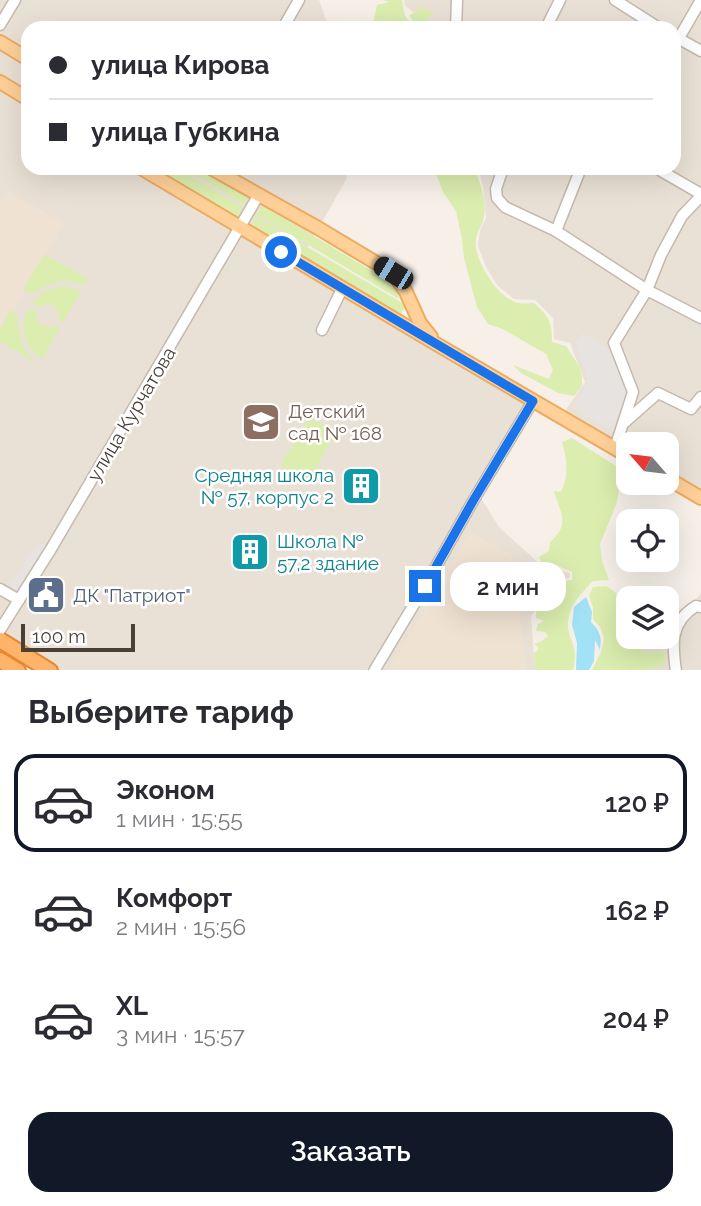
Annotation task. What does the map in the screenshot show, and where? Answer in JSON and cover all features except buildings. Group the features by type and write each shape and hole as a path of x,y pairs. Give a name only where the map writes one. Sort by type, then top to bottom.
{"highway":[{"path":"0,640 50,670"},
{"path":"0,660 18,670"}],"main road":[{"path":"0,42 21,55"},
{"path":"0,82 21,95"},
{"path":"153,175 615,448"},
{"path":"223,175 393,273 406,292 420,323 438,345"},
{"path":"679,485 701,498"}],"street":[{"path":"0,25 15,0"},
{"path":"287,21 299,0"},
{"path":"456,21 457,0"},
{"path":"550,21 560,0"},
{"path":"615,0 648,21"},
{"path":"681,31 701,0"},
{"path":"681,39 701,51"},
{"path":"501,175 496,189 497,198 505,207 556,232 647,290 701,318"},
{"path":"556,232 578,175"},
{"path":"615,448 633,392 614,343 647,290 661,255 682,216 701,195 668,175"},
{"name":"улица Курчатова","path":"0,630 258,196"},
{"path":"322,330 342,289"},
{"path":"622,424 658,393 696,412 701,397"},
{"path":"374,670 533,401"},
{"path":"0,589 19,600"},
{"path":"676,670 673,643 676,631 685,612 696,606 701,607"}],"shaded area":[{"path":"0,0 302,0 289,21 21,21 21,53 0,40"},
{"path":"304,0 319,0 326,21 291,21"},
{"path":"404,0 701,0 701,502 679,488 679,432 616,432 616,447 563,414 585,382 570,343 554,339 553,318 535,300 514,299 497,285 478,246 480,230 486,218 480,175 681,175 681,21 425,21 405,6"},
{"path":"0,44 21,57 21,175 346,175 300,261 537,400 481,498 499,527 541,565 570,573 570,578 539,583 541,603 531,616 535,670 57,670 0,636"},
{"path":"8,191 64,224 0,333 0,204"},
{"path":"583,332 616,354 628,391 615,433 572,408 588,381 575,342"},
{"name":"Детский сад № 168","path":"261,403 276,412 260,440 245,432"},
{"path":"470,532 513,556 526,670 389,670"},
{"path":"45,544 17,590 10,586 35,546"},
{"path":"701,593 701,670 644,670 640,649 679,649 679,608 688,610"}],"green space":[{"path":"383,0 402,0 405,16 409,21 374,21 377,5 389,2"},
{"path":"419,6 435,14 428,17 427,21 413,21 409,15 417,12"},
{"path":"166,175 187,175 245,208 238,216"},
{"path":"195,175 214,175 245,194 245,205"},
{"path":"437,175 477,175 485,204 476,242 481,263 503,295 518,303 534,303 546,316 552,342 566,346 579,366 582,386 574,396 558,393 521,373 513,365 549,379 553,370 546,354 503,329 488,324 477,307 464,258 456,211 443,192"},
{"path":"262,207 384,278 396,291 399,299 256,214"},
{"path":"255,216 404,304 405,308 400,315 396,315 255,229"},
{"path":"44,254 88,279 83,285 70,281 57,282 32,294 23,289"},
{"path":"70,287 81,292 63,322 58,320 59,312 54,306 47,304 39,307 32,303 45,291"},
{"path":"29,308 37,312 36,320 42,326 52,328 55,324 60,328 42,359 31,348 25,336 24,322"},
{"path":"10,310 17,314 21,341 36,363 0,341 0,329"},
{"path":"310,420 328,427 334,436 310,479 299,480 283,471 282,463"},
{"path":"572,438 616,466 617,502 600,544 602,561 609,580 593,581 577,600 570,614 568,630 575,654 573,670 535,670 534,653 539,648 534,644 548,636 545,632 536,631 538,624 544,621 536,618 536,612 542,607 541,587 550,582 572,580 572,572 556,565 542,563 539,557 549,551 550,542 562,523 554,491 561,492 565,480 566,461 562,442"},
{"path":"606,586 616,593 616,649 664,652 665,665 650,670 592,670 601,652 604,638 593,619 589,596 593,587"}],"water":[{"path":"586,597 592,612 591,622 600,635 600,650 595,640 594,661 589,670 576,670 577,643 572,625 574,607"}],"place":[{"name":"Детский сад № 168","path":"261,422"},
{"name":"Средняя школа № 57, корпус 2","path":"361,486"},
{"name":"Школа № 57,2 здание","path":"250,552"},
{"name":"ДК \"Патриот\"","path":"46,595"}],"route":[{"path":"281,252 533,401 425,586"}]}
